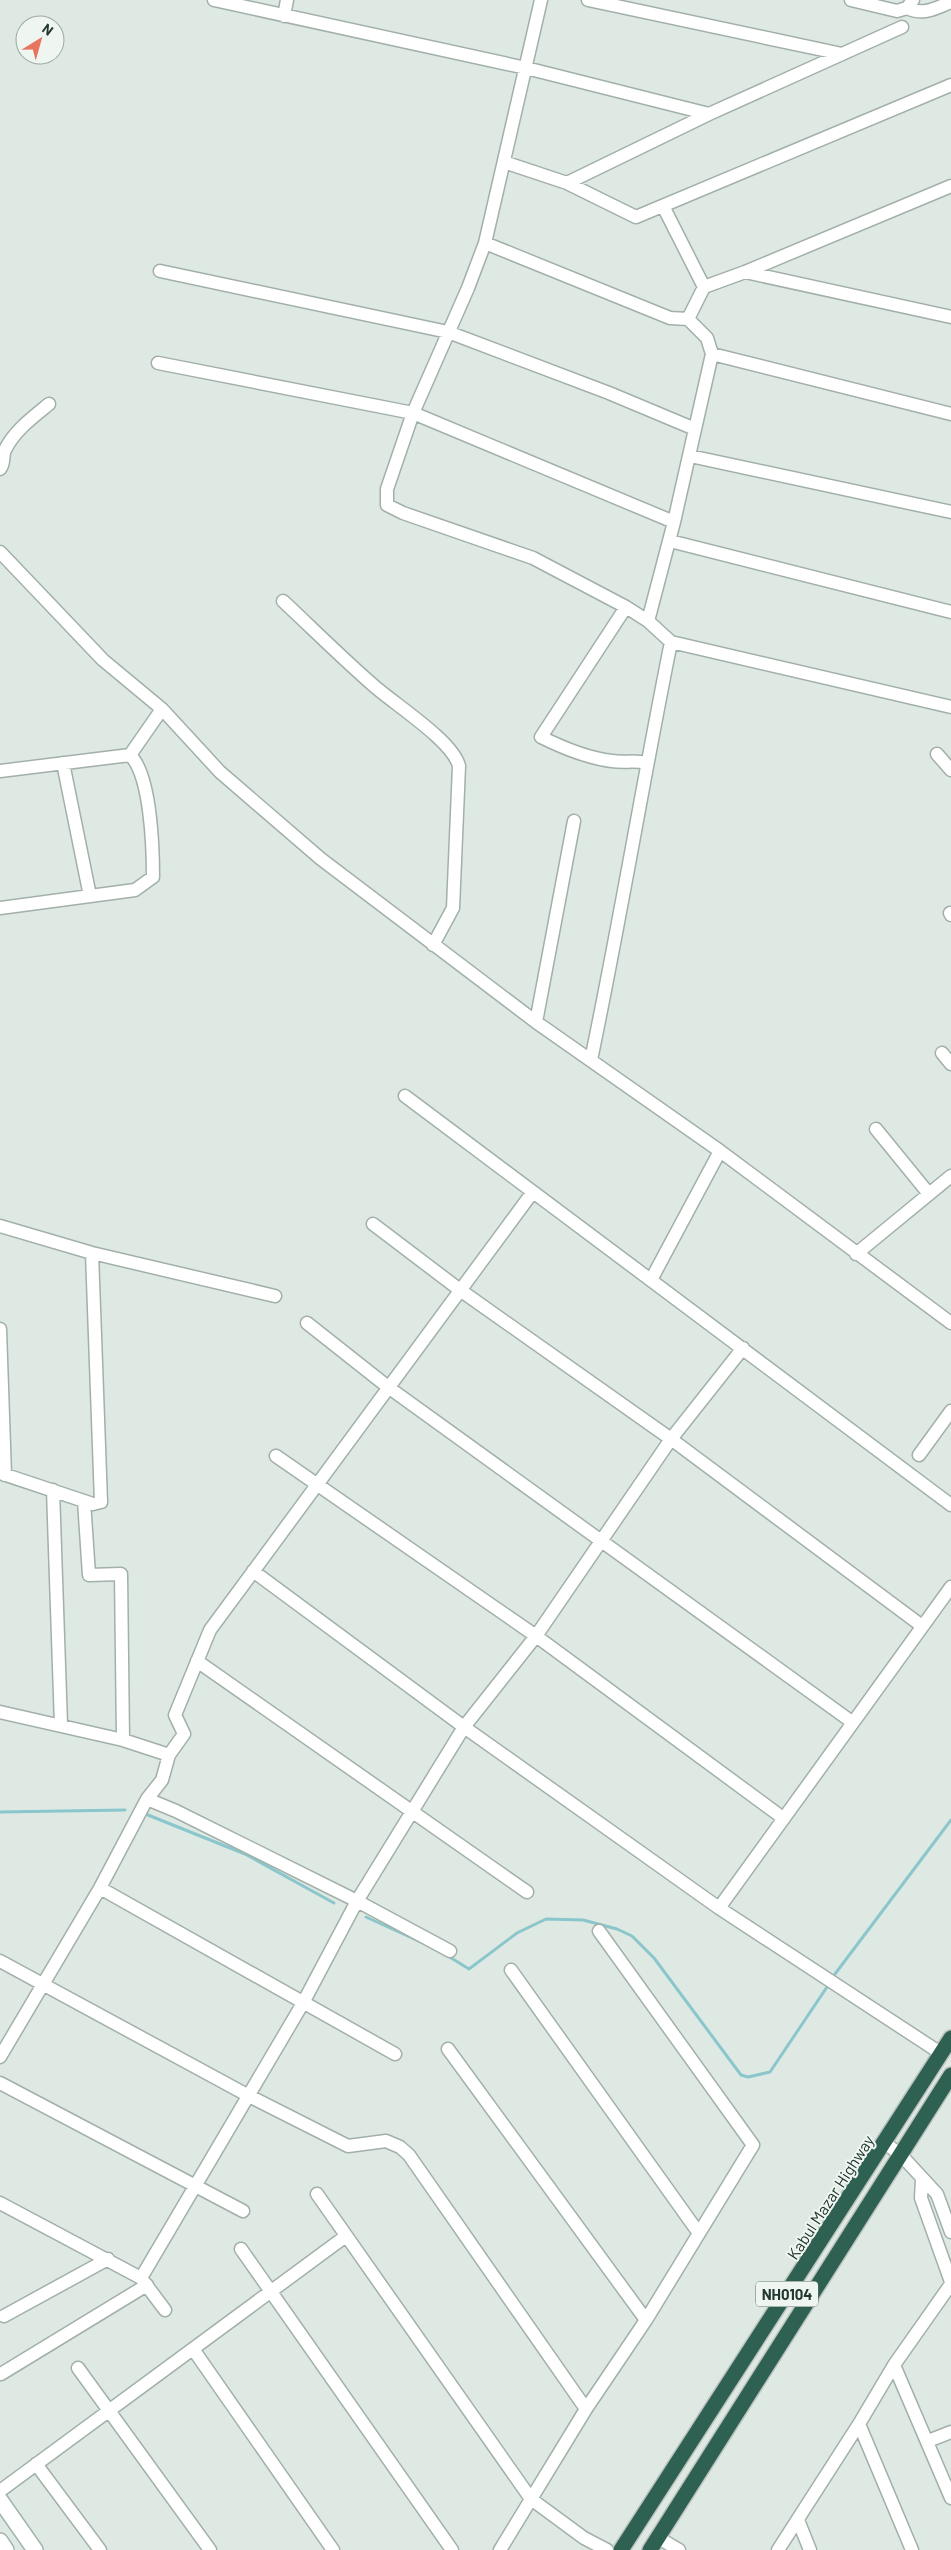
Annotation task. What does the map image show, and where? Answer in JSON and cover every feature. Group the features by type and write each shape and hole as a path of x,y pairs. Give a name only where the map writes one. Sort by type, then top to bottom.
{"highway":[{"name":"Kabul Mazar Highway","path":"621,2550 951,2038"},
{"name":"NH0104","path":"653,2544 951,2075"}],"street":[{"path":"214,0 526,68 709,114"},
{"path":"284,16 287,0"},
{"path":"541,0 485,243 468,288 413,413 387,489 387,505 431,523 533,558 626,607 648,621 672,642 951,707"},
{"path":"588,0 842,54"},
{"path":"851,0 897,11 910,4 916,12 926,12 951,2"},
{"path":"567,183 709,114 902,28"},
{"path":"504,162 567,183 636,217 951,85"},
{"path":"688,319 704,287 745,272 951,186"},
{"path":"663,206 704,287"},
{"path":"485,243 670,318 688,319 707,338 712,354 670,541 648,621"},
{"path":"160,271 448,332 609,393 695,430"},
{"path":"745,272 951,317"},
{"path":"712,354 951,414"},
{"path":"158,363 413,413 674,522"},
{"path":"0,469 3,466 4,451 21,428 49,404"},
{"path":"690,456 951,512"},
{"path":"670,541 951,612"},
{"path":"0,552 103,660 162,709 220,772 320,859 536,1022 720,1151 951,1323"},
{"path":"283,601 374,686 446,744 457,757 459,766 453,908 433,945"},
{"path":"626,607 541,737 564,749 612,761 637,761 647,764"},
{"path":"591,1060 672,642"},
{"path":"0,772 130,755 162,709"},
{"path":"937,754 951,770"},
{"path":"0,908 135,890 152,877 154,842 148,804 139,767 130,755"},
{"path":"63,763 90,896"},
{"path":"536,1022 574,821"},
{"path":"942,1053 951,1064"},
{"path":"405,1096 532,1193 744,1348 951,1505"},
{"path":"876,1129 929,1194"},
{"path":"650,1280 720,1151"},
{"path":"856,1254 951,1176"},
{"path":"0,2057 100,1888 147,1799 162,1780 169,1755 184,1734 175,1715 210,1630 532,1193"},
{"path":"373,1224 460,1290 671,1439 922,1626"},
{"path":"0,1226 92,1253 274,1296"},
{"path":"0,1330 3,1474 93,1504 101,1502 92,1253"},
{"path":"307,1323 388,1387 852,1722"},
{"path":"2,2374 144,2282 197,2186 304,2003 357,1901 410,1811 464,1727 536,1636 671,1439 744,1348"},
{"path":"919,1456 951,1411"},
{"path":"276,1456 536,1636 783,1818"},
{"path":"53,1490 61,1725"},
{"path":"84,1501 89,1575 120,1574 123,1740"},
{"path":"253,1571 464,1727 719,1908 942,2054"},
{"path":"719,1908 951,1587"},
{"path":"197,1661 527,1892"},
{"path":"0,1712 123,1740 169,1755"},
{"path":"147,1799 176,1811 357,1901 450,1951"},
{"path":"100,1888 395,2054"},
{"path":"500,2550 586,2409 646,2320 698,2232 753,2145 599,1931"},
{"path":"0,1961 249,2096 348,2146 386,2141 400,2147 408,2155 586,2409"},
{"path":"511,1970 698,2232"},
{"path":"448,2049 646,2320"},
{"path":"0,2083 243,2211"},
{"path":"885,2143 901,2155 922,2180 937,2194 951,2232"},
{"path":"778,2550 859,2424 894,2365 951,2283 949,2267 921,2198 922,2180"},
{"path":"317,2194 531,2499 584,2538 607,2550"},
{"path":"0,2203 108,2259 144,2282 165,2310"},
{"path":"0,2491 346,2236"},
{"path":"241,2249 452,2550"},
{"path":"4,2316 108,2259"},
{"path":"193,2349 333,2550"},
{"path":"894,2365 951,2498"},
{"path":"78,2368 210,2550"},
{"path":"859,2424 912,2550"},
{"path":"928,2441 951,2432"},
{"path":"36,2464 100,2550"},
{"path":"0,2500 35,2550"},
{"path":"798,2520 810,2550"},
{"path":"0,2541 6,2550"},
{"path":"653,2544 679,2550"}],"waterway":[{"path":"0,1812 125,1810"},
{"path":"148,1815 245,1854 334,1903"},
{"path":"835,1974 951,1820"},
{"path":"366,1917 423,1943"},
{"path":"448,1956 469,1969 517,1933 546,1919 583,1920 617,1929 632,1936 654,1958 741,2075 748,2077 770,2072 829,1984"}]}
